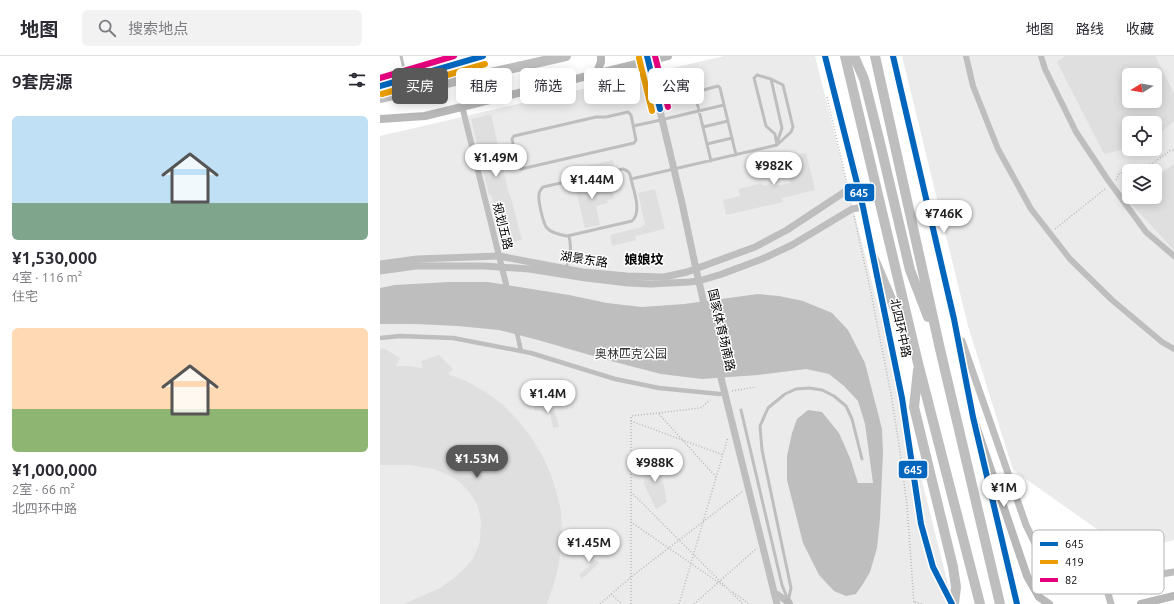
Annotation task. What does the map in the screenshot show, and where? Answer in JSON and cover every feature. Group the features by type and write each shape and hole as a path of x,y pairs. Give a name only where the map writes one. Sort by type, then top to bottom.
{"highway":[{"path":"380,98 566,56"},
{"name":"北四环中路","path":"845,56 918,363 980,604"},
{"path":"854,56 864,79 910,270 940,348"},
{"path":"875,56 940,348 1000,604"},
{"path":"874,259 918,363 914,407 953,567 956,587 953,604"}],"main road":[{"path":"439,68 479,56"},
{"path":"599,68 602,62 601,56"},
{"path":"615,68 647,58 668,56"},
{"path":"380,119 425,116 584,77"},
{"path":"380,86 392,82"},
{"path":"973,417 1027,576 1032,585"},
{"path":"1037,594 1049,604"},
{"path":"1141,604 1174,596"}],"street":[{"name":"北四环中路","path":"825,56 858,183 874,259 902,398 921,524 933,567 953,604"},
{"path":"893,56 954,319 973,417 1017,604"},
{"path":"966,56 973,86 998,149 1031,209 1070,259 1112,300 1162,342 1174,349"},
{"path":"1041,56 1045,69 1076,132 1108,180 1146,232 1174,256"},
{"name":"国家体育场南路","path":"647,58 682,203 722,382 722,393 777,604"},
{"name":"规划五路","path":"462,106 502,266 521,351"},
{"name":"湖景东路","path":"380,264 417,259 499,256 583,272 656,278 664,277 696,268 755,247 787,230 848,188 858,183"},
{"name":"湖景东路","path":"380,271 416,266 502,266 628,283 651,284 699,281 762,259 792,245 852,209 863,206"},
{"path":"954,319 1026,524 1032,537"},
{"path":"380,338 400,336 453,338 521,351 559,361 615,379 659,388 722,393"},
{"path":"1164,574 1174,572"},
{"path":"774,592 789,603"},
{"path":"1108,594 1110,604"}],"lane":[{"path":"402,56 404,68"},
{"path":"631,179 777,145 791,132 793,128 783,85 771,79 756,75 754,78 766,126 775,134 777,145"},
{"path":"771,79 782,128 777,145"},
{"path":"711,161 695,94 696,92 718,86 720,88 736,155"},
{"path":"633,126 724,105"},
{"path":"628,112 631,115 633,126 636,140 634,143 521,170 518,166 512,140 514,136 596,117 606,117 628,112"},
{"path":"703,127 728,121"},
{"path":"707,144 732,138"},
{"path":"623,169 628,170 631,179 638,210 636,217 632,221 569,236 561,236 547,229 544,224 538,196 543,187 623,169"},
{"path":"566,268 571,254 569,236"},
{"path":"789,603 791,588 762,450 760,426 768,408 776,400 796,389 809,388 822,390 834,396 846,406 852,419 862,458"},
{"path":"741,410 782,584 789,603"}],"path":[{"path":"827,95 848,188"},
{"path":"1116,179 1119,174 1154,163 1171,150 1174,150"},
{"path":"1050,233 1105,189"},
{"path":"852,209 873,301 897,430 906,505 914,603 922,604"},
{"path":"631,604 631,416 700,408 713,396 756,387"},
{"path":"659,414 716,478"},
{"path":"631,421 723,455"},
{"path":"679,604 729,433"},
{"path":"600,604 603,603 631,577 743,490"},
{"path":"631,492 719,582"},
{"path":"631,522 749,604"},
{"path":"694,604 757,548"},
{"path":"729,590 743,604"},
{"path":"611,594 622,604"}],"green space":[{"name":"奥林匹克公园","path":"724,56 815,56 953,604 380,604 380,136 520,103 576,104 576,90 584,89 584,104 640,104 640,76 648,74 648,104 704,104 704,68 672,68"},
{"path":"902,56 1174,56 1174,540 1164,542 1164,530 1098,530 1013,470 968,326"}],"shaded area":[{"path":"449,282 488,282 569,295 607,303 642,307 684,304 758,294 779,296 803,301 832,313 848,330 865,363 882,429 883,453 877,548 870,572 856,594 846,596 834,591 819,575 803,543 787,480 787,456 792,433 797,419 808,410 822,412 839,433 850,458 858,483 873,483 865,424 858,401 844,386 829,374 806,369 758,375 702,379 661,374 499,330 458,326 380,324 380,288 395,285"}],"building":[{"path":"1065,56 1155,56 1161,68 1122,68 1122,108 1162,108 1162,70 1174,93 1174,121 1162,131 1162,116 1122,116 1122,150 1104,154 1057,62"},
{"path":"491,114 509,195 510,194 522,240 504,244 491,194 489,195 471,119"},
{"path":"806,153 815,190 782,198 783,202 726,215 723,200 740,196 738,189 762,183 763,186 770,184 770,187 790,183 786,168 771,172 769,161"},
{"path":"613,160 614,165 588,172 589,174 583,175 581,167"},
{"path":"1174,164 1174,250 1131,204 1162,204 1162,172"},
{"path":"590,180 591,183 603,181 603,183 610,182 614,198 607,200 608,203 596,206 600,225 585,228 574,183"},
{"path":"655,189 665,229 635,236 636,240 612,246 610,235 645,225 638,193"},
{"path":"383,348 400,358 396,366 423,368 421,361 439,355 453,369 448,374 468,382 502,404 529,434 541,453 550,472 561,511 562,533 560,557 556,577 547,604 404,604 440,588 462,571 472,560 477,550 480,541 481,521 478,506 470,493 460,482 447,474 433,469 411,465 380,465 380,350"},
{"path":"535,404 554,408 559,427 553,428 550,413 534,410"},
{"path":"646,458 659,461 667,502 656,509 644,484"},
{"path":"590,547 595,560 596,559 599,563 582,579 579,575 590,565 584,549"}],"transit line":[{"name":"82","path":"380,78 454,56"},
{"name":"645","path":"380,86 483,56"},
{"name":"645","path":"647,56 660,109"},
{"name":"82","path":"655,56 668,107"},
{"name":"645","path":"825,56 863,207 902,398 921,524 933,567 952,604"},
{"name":"645","path":"893,56 954,319 973,417 1017,604"},
{"name":"419","path":"639,58 652,111"},
{"name":"419","path":"382,94 485,64"}],"district":[{"name":"娘娘坟","path":"644,259"}]}
